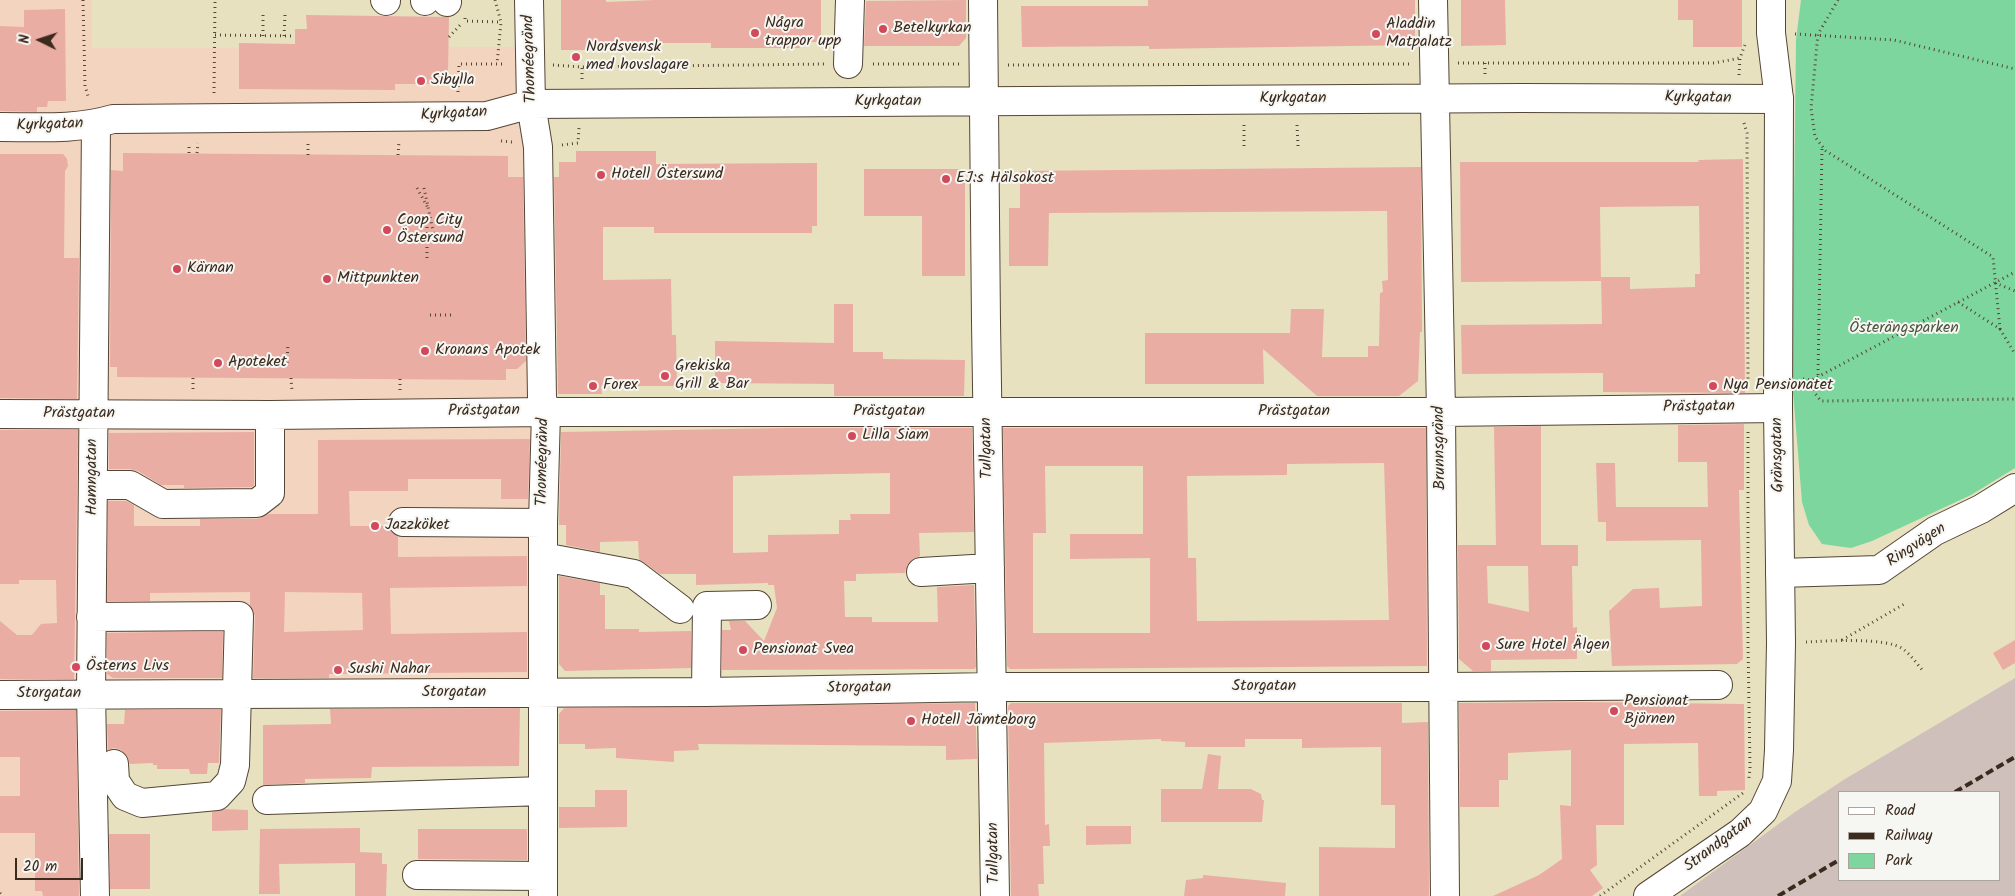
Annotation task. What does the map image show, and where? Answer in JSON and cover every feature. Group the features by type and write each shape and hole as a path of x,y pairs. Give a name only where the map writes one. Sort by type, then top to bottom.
{"street":[{"name":"Thoméegränd","path":"529,0 531,104 538,147 542,398 546,412 543,523 543,886"},
{"path":"848,64 850,0"},
{"name":"Tullgatan","path":"983,0 982,64 996,896"},
{"name":"Brunnsgränd","path":"1433,0 1441,412 1445,896"},
{"name":"Gränsgatan","path":"1771,0 1772,33 1779,99 1778,408 1781,643 1779,750 1776,781"},
{"name":"Gränsgatan","path":"1779,99 1789,0"},
{"name":"Kyrkgatan","path":"0,127 57,127 96,124 113,119 486,116 531,104 1435,98 1779,99"},
{"path":"518,177 522,144 531,104"},
{"name":"Hamngatan","path":"95,896 91,617 96,124"},
{"name":"Prästgatan","path":"0,414 1441,412 1778,408"},
{"path":"93,485 130,485 163,504 257,502 270,492 270,415"},
{"name":"Ringvägen","path":"1780,573 1879,570 1935,531 1981,508 2015,488"},
{"path":"403,522 543,523"},
{"path":"543,557 634,574 680,609"},
{"path":"921,572 990,568"},
{"path":"706,692 707,606 757,605"},
{"path":"91,617 239,616 238,694 235,765 232,782 217,796 142,803 125,796 114,781 114,764"},
{"name":"Storgatan","path":"0,694 706,692 992,687 1444,688 1718,685"},
{"name":"Strandgatan","path":"1648,896 1740,833 1763,811 1776,781"},
{"path":"267,800 543,791"},
{"path":"417,875 543,886"}],"path":[{"path":"83,0 85,86 96,124"},
{"path":"214,93 215,0"},
{"path":"495,0 501,22 497,64"},
{"path":"1838,0 1818,34 1812,108 1815,136 1826,151 1993,257 2000,329 2015,354"},
{"path":"425,4 501,22"},
{"path":"425,4 449,37"},
{"path":"263,15 263,36"},
{"path":"284,36 285,15"},
{"path":"1748,783 1750,768 1747,133 1738,99 1740,58 1750,33"},
{"path":"1818,34 1894,40 2015,69"},
{"path":"214,35 295,36"},
{"path":"458,93 459,64 530,64 582,67 848,64 1031,66 1714,63 1740,58"},
{"path":"1297,124 1298,146"},
{"path":"1244,125 1244,146"},
{"path":"308,141 308,154"},
{"path":"398,155 399,141"},
{"path":"189,142 189,154"},
{"path":"197,154 198,142"},
{"path":"1818,376 1822,146"},
{"path":"417,188 429,216 428,258"},
{"path":"424,188 435,240"},
{"path":"2015,272 1812,380 1814,392 1821,401 2015,399"},
{"path":"1994,282 2015,291"},
{"path":"1958,302 2000,329"},
{"path":"430,315 451,316"},
{"path":"286,363 287,343"},
{"path":"400,380 400,388"},
{"path":"1842,640 1906,602"},
{"path":"1748,644 1842,640 1892,644 1902,648 1924,672"},
{"path":"1600,896 1746,791"},
{"path":"0,893 3,896"}],"shaded area":[{"path":"0,0 92,0 92,48 539,47 540,687 89,688 89,896 0,896"},
{"path":"2015,678 2015,896 1680,896 1795,812 1845,779"}],"green space":[{"name":"Österängsparken","path":"1801,0 2015,0 2015,468 1971,495 1872,541 1851,548 1822,544 1809,525 1802,502 1792,379 1796,40"}],"building":[{"path":"561,0 606,0 606,2 655,0 821,0 821,42 799,42 800,48 711,48 711,43 615,43 615,50 561,50"},
{"path":"966,0 966,38 959,46 864,46 866,1"},
{"path":"1148,0 1415,0 1415,45 1149,49 1149,46 1022,47 1021,6 1148,6"},
{"path":"1461,0 1505,0 1506,45 1461,46"},
{"path":"1678,0 1742,0 1742,47 1693,47 1693,20 1678,20"},
{"path":"65,9 66,101 48,101 47,107 37,107 37,112 0,111 0,26 24,27 24,10"},
{"path":"306,15 449,17 448,74 445,73 445,84 395,84 395,90 239,89 239,43 295,44 295,29 307,29"},
{"path":"576,151 656,151 656,164 817,163 817,226 812,226 812,233 654,233 654,227 603,227 603,280 671,279 672,335 676,335 677,386 601,386 602,394 558,394 554,177 559,177 559,162 576,162"},
{"path":"123,153 508,156 508,177 523,177 526,361 517,369 506,369 506,380 117,377 117,367 110,367 111,170 123,171"},
{"path":"0,154 63,154 67,159 68,166 65,171 64,258 79,258 77,399 0,398"},
{"path":"1743,159 1745,393 1603,392 1603,373 1462,374 1461,325 1602,324 1601,277 1630,277 1630,289 1695,287 1695,274 1700,274 1699,206 1600,207 1601,281 1461,282 1460,162 1699,162 1698,160"},
{"path":"1421,167 1422,332 1420,332 1418,381 1399,396 1317,396 1263,349 1264,384 1145,384 1145,333 1290,333 1291,309 1324,309 1322,357 1368,357 1368,346 1379,346 1380,293 1383,292 1382,281 1388,280 1387,211 1049,213 1048,266 1009,266 1009,208 1020,208 1020,171"},
{"path":"864,169 965,169 965,276 922,276 922,216 864,216"},
{"path":"834,304 853,304 853,352 883,352 883,359 965,360 964,396 834,396 834,384 715,383 715,341 834,343"},
{"path":"1744,424 1744,490 1739,490 1743,659 1737,664 1612,666 1609,611 1633,589 1659,588 1660,608 1702,606 1701,540 1606,541 1606,522 1598,522 1596,463 1615,463 1616,507 1708,507 1707,462 1678,462 1678,425"},
{"path":"1541,426 1541,545 1578,545 1578,566 1572,566 1573,628 1577,627 1577,659 1491,660 1491,671 1473,671 1459,659 1458,545 1496,545 1494,427","holes":["1487,566 1528,566 1529,612 1488,603"]},
{"path":"785,428 972,428 974,532 919,533 920,556 913,559 907,565 905,573 856,574 856,581 844,581 845,617 872,617 872,622 938,622 937,587 974,585 976,667 974,669 722,670 722,630 731,630 729,621 745,621 764,641 777,608 774,585 768,585 768,583 696,585 696,574 660,574 639,559 638,541 600,542 600,552 566,545 566,525 559,525 561,432","holes":["890,473 890,514 850,514 851,520 839,520 839,534 768,535 768,552 733,553 733,476"]},
{"path":"1003,428 1426,428 1427,666 1010,669 1007,666","holes":["1384,463 1389,620 1197,621 1196,558 1188,558 1187,476 1287,475 1287,464","1045,466 1143,466 1143,534 1070,534 1070,559 1150,558 1150,633 1033,633 1033,533 1046,533"]},
{"path":"0,430 78,430 74,679 0,679 0,621 17,635 32,635 41,624 57,623 56,580 19,580 19,584 0,584"},
{"path":"254,432 254,485 252,487 184,488 184,485 161,485 138,471 109,469 109,433"},
{"path":"530,439 528,499 501,499 501,479 408,479 408,491 349,491 350,526 388,526 398,536 398,557 527,556 527,586 390,588 391,634 527,632 527,672 329,674 329,678 253,678 255,616 250,606 250,592 150,593 150,601 107,601 108,501 126,501 134,505 134,526 200,526 200,519 257,519 269,514 318,514 318,440","holes":["285,592 362,593 363,630 284,632"]},
{"path":"559,576 600,583 600,595 605,595 605,629 639,629 639,632 691,631 691,668 565,671 559,664"},
{"path":"223,632 222,678 113,678 107,674 107,633"},
{"path":"2015,640 2015,663 2003,670 1993,653"},
{"path":"975,703 977,759 946,760 946,746 698,744 699,750 674,751 674,762 616,758 616,748 585,749 585,744 559,744 559,714 564,708"},
{"path":"1011,703 1402,703 1402,723 1428,722 1429,896 1319,896 1319,847 1395,848 1395,805 1381,805 1381,747 1302,748 1302,739 1245,739 1245,747 1185,747 1185,742 1161,741 1161,739 1044,743 1045,825 1049,824 1050,846 1043,846 1044,884 1038,884 1039,896 1011,896 1008,706"},
{"path":"1459,703 1744,704 1745,790 1717,791 1717,796 1699,796 1698,743 1624,744 1624,825 1596,825 1597,865 1590,870 1603,888 1592,896 1493,896 1539,875 1562,859 1560,805 1571,806 1571,750 1508,753 1508,780 1499,780 1499,807 1460,807"},
{"path":"520,708 519,766 372,767 371,778 305,779 305,783 263,785 263,725 331,724 330,709"},
{"path":"76,710 79,896 43,896 42,891 35,891 35,833 0,833 0,796 20,796 20,757 0,757 0,711"},
{"path":"125,710 221,710 219,763 208,763 207,774 190,774 189,769 157,769 157,765 153,765 153,763 130,764 127,756 121,750 114,748 108,750 107,724 124,724"},
{"path":"1208,754 1221,756 1218,789 1251,789 1261,794 1262,800 1264,800 1262,822 1161,822 1161,789 1202,789"},
{"path":"595,790 627,790 627,827 559,828 559,807 595,807"},
{"path":"223,809 248,810 248,830 212,831 212,812"},
{"path":"1086,826 1131,826 1131,844 1086,845"},
{"path":"360,828 360,852 382,853 382,864 387,864 386,896 355,896 355,863 279,864 280,894 259,894 260,829"},
{"path":"418,829 527,829 527,860 418,859"},
{"path":"109,834 150,834 150,889 110,889"},
{"path":"1203,875 1286,883 1285,896 1184,896 1186,880 1203,878"}],"railway":[{"path":"1957,791 2015,757"},
{"path":"1778,896 1838,861"}],"place":[{"name":"Betelkyrkan","path":"883,29"},
{"name":"Några trappor upp","path":"755,33"},
{"name":"Aladdin Matpalatz","path":"1376,34"},
{"name":"Nordsvensk med hovslagare","path":"576,57"},
{"name":"Sibylla","path":"421,81"},
{"name":"Hotell Östersund","path":"601,175"},
{"name":"EJ:s Hälsokost","path":"946,179"},
{"name":"Coop City Östersund","path":"387,230"},
{"name":"Kärnan","path":"177,269"},
{"name":"Mittpunkten","path":"327,279"},
{"name":"Kronans Apotek","path":"425,351"},
{"name":"Apoteket","path":"218,363"},
{"name":"Grekiska Grill & Bar","path":"665,376"},
{"name":"Forex","path":"593,386"},
{"name":"Nya Pensionatet","path":"1713,386"},
{"name":"Lilla Siam","path":"852,436"},
{"name":"Jazzköket","path":"375,526"},
{"name":"Sure Hotel Älgen","path":"1486,646"},
{"name":"Pensionat Svea","path":"743,650"},
{"name":"Österns Livs","path":"76,667"},
{"name":"Sushi Nahar","path":"338,670"},
{"name":"Pensionat Björnen","path":"1614,711"},
{"name":"Hotell Jämteborg","path":"911,721"}]}
